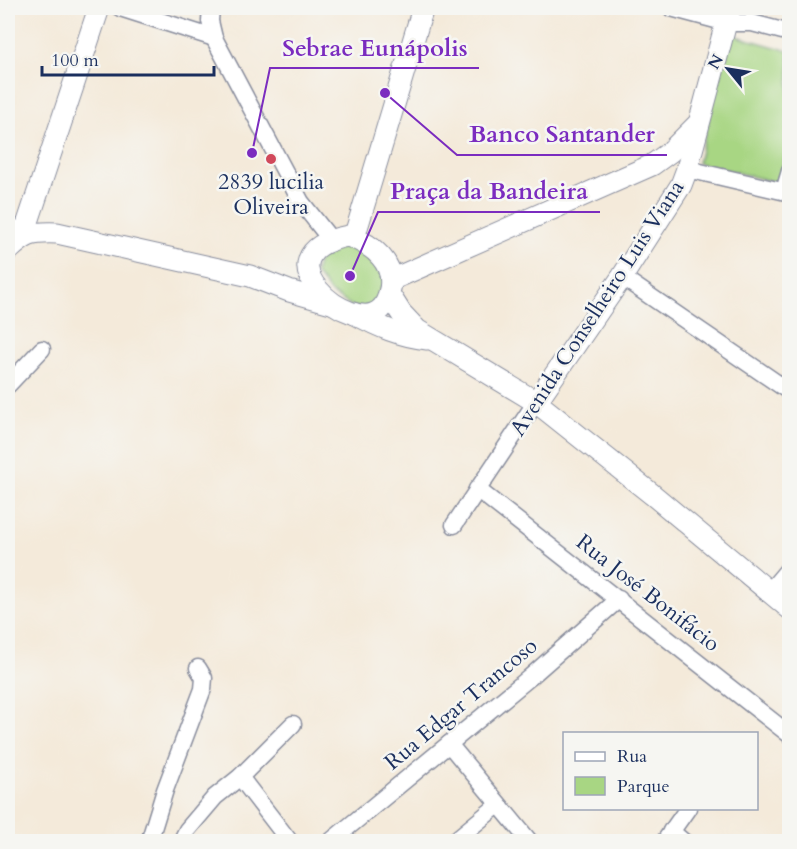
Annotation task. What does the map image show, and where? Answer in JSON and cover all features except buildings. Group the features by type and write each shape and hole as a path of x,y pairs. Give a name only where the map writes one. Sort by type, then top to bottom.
{"main road":[{"path":"13,237 99,8"},
{"path":"354,238 423,8"},
{"name":"Avenida Conselheiro Luis Viana","path":"536,402 622,277 681,185 729,12"},
{"path":"355,314 376,313 381,309 390,287 652,165 670,152 699,124"},
{"path":"652,165 671,163 687,169"},
{"path":"13,237 32,233 57,233 250,276 289,291 331,303 391,332 430,340"},
{"path":"331,303 313,285 307,272 309,262 315,252 331,240 348,236 379,254 389,269 390,287 407,321 430,340 536,402 653,495 789,609"},
{"path":"250,276 284,278 307,272"}],"street":[{"path":"120,8 214,38"},
{"path":"211,8 210,21 214,38 301,201 331,240"},
{"path":"671,8 729,12 753,23 789,33"},
{"path":"687,169 787,192 789,171"},
{"path":"622,277 789,392"},
{"path":"8,385 42,349"},
{"name":"Avenida Conselheiro Luis Viana","path":"454,525 536,402"},
{"name":"Rua José Bonifácio","path":"477,489 620,599 789,735"},
{"path":"769,592 789,567"},
{"name":"Rua Edgar Trancoso","path":"330,842 620,599"},
{"path":"149,842 165,790 202,689 204,678 198,668"},
{"path":"182,842 188,830 215,797 240,777 293,724"},
{"path":"449,744 527,840"},
{"path":"240,777 290,842"},
{"path":"453,842 498,805"},
{"path":"673,838 687,810"}],"green space":[{"path":"729,34 789,51 789,140 779,183 698,163"},
{"path":"346,244 373,254 385,279 379,296 371,307 355,308 331,293 315,273 322,251"}],"place":[{"name":"Banco Santander","path":"385,93"},
{"name":"Sebrae Eunápolis","path":"252,153"},
{"name":"2839 lucilia Oliveira","path":"271,159"},
{"name":"Praça da Bandeira","path":"350,276"}]}
